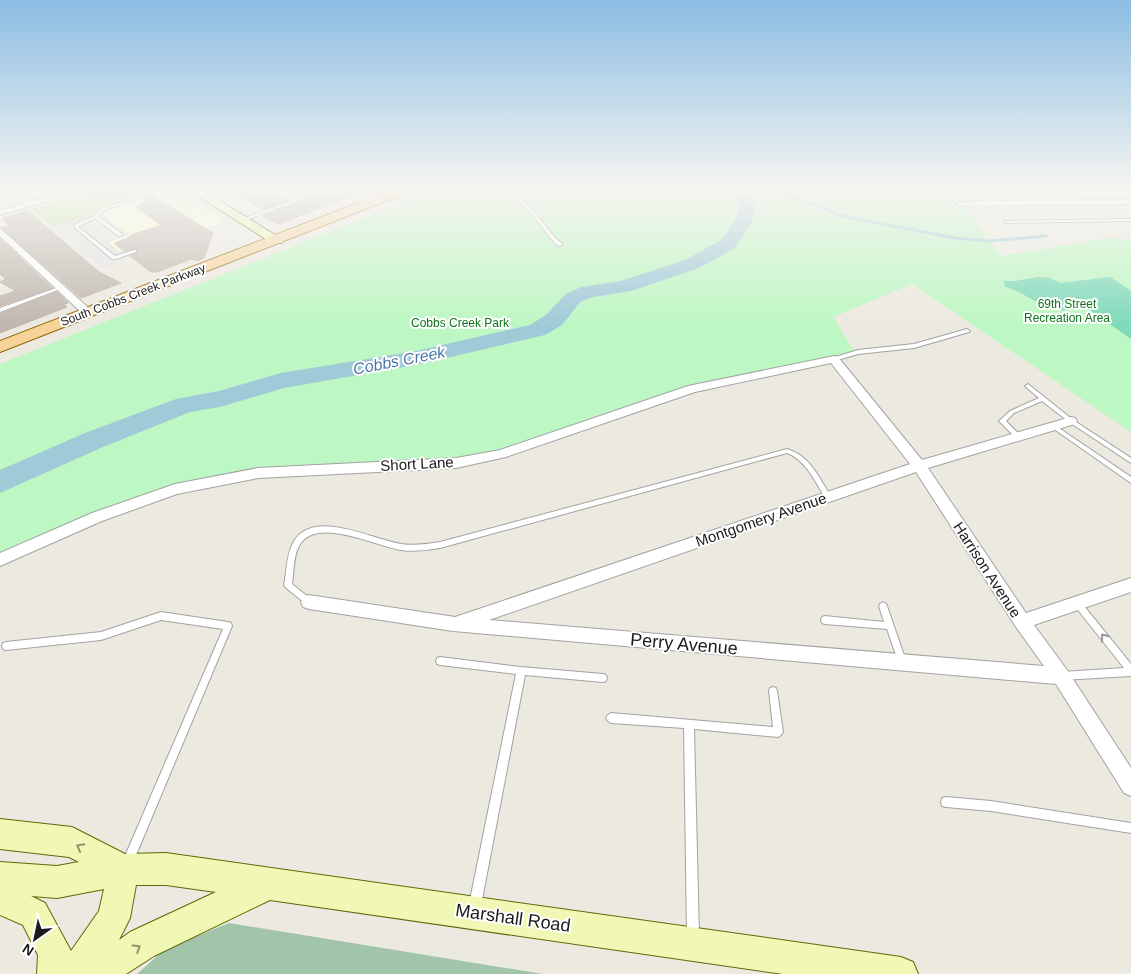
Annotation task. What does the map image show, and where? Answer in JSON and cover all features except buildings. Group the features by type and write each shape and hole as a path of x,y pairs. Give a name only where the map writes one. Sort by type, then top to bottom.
{"main road":[{"path":"269,234 277,240"},
{"name":"South Cobbs Creek Parkway","path":"0,347 291,234"},
{"path":"0,834 72,842 123,870 114,918 75,974"},
{"name":"Marshall Road","path":"0,878 57,882 123,870 166,868 901,974"},
{"path":"96,974 150,940 270,883"},
{"path":"0,898 34,914 55,953 54,974"}],"street":[{"path":"4,234 88,313"},
{"name":"Harrison Avenue","path":"834,359 919,466 1022,622 1061,676 1131,786"},
{"name":"Short Lane","path":"0,560 97,517 175,489 258,472 456,462 501,454 692,389 834,359"},
{"name":"Montgomery Avenue","path":"453,624 919,466 1070,421"},
{"path":"1022,622 1131,585"},
{"name":"Perry Avenue","path":"309,602 453,624 1061,676"}],"lane":[{"path":"85,234 114,258 134,251"},
{"path":"550,234 560,245"},
{"path":"0,310 62,288"},
{"path":"834,359 858,352 914,346 967,331"},
{"path":"1028,386 1070,421 1131,461"},
{"path":"1018,436 1002,421 1012,412 1043,398"},
{"path":"1052,426 1131,480"},
{"path":"309,602 288,585 294,550 299,540 319,530 340,530 398,547 420,548 438,546 540,520 774,453 787,451 794,452 801,459 828,497"},
{"path":"1078,603 1131,672"},
{"path":"883,606 902,662"},
{"path":"6,646 100,636 162,616 228,626 123,870"},
{"path":"825,620 890,626"},
{"path":"440,661 521,671 604,678"},
{"path":"474,913 521,671"},
{"path":"1061,676 1131,672"},
{"path":"611,718 778,732 774,691"},
{"path":"689,724 694,944"},
{"path":"946,802 991,806 1131,828"}],"shaded area":[{"path":"62,234 128,234 108,242 120,252 139,246 145,250 132,255 134,257 103,269"},
{"path":"188,234 145,250 139,246 120,252 107,242 128,235"},
{"path":"229,923 543,974 137,974 164,950"}],"green space":[{"name":"Cobbs Creek Park","path":"323,234 985,234 1001,256 1107,238 1131,240 1131,432 912,284 833,317 856,354 656,401 473,459 200,485 24,550 0,563 0,364"},
{"path":"1039,277 1050,278 1060,283 1110,277 1131,291 1131,339 1081,304 1071,309 1052,309 1005,287 1004,281"}],"waterway":[{"name":"Cobbs Creek","path":"0,482 94,440 185,405 220,399 281,381 416,358 537,330 554,320 573,298 588,291 624,287 692,264 728,244 735,234"},
{"path":"937,234 989,241 1046,236"}],"park label":[{"name":"69th Street Recreation Area","path":"1067,311"}]}
